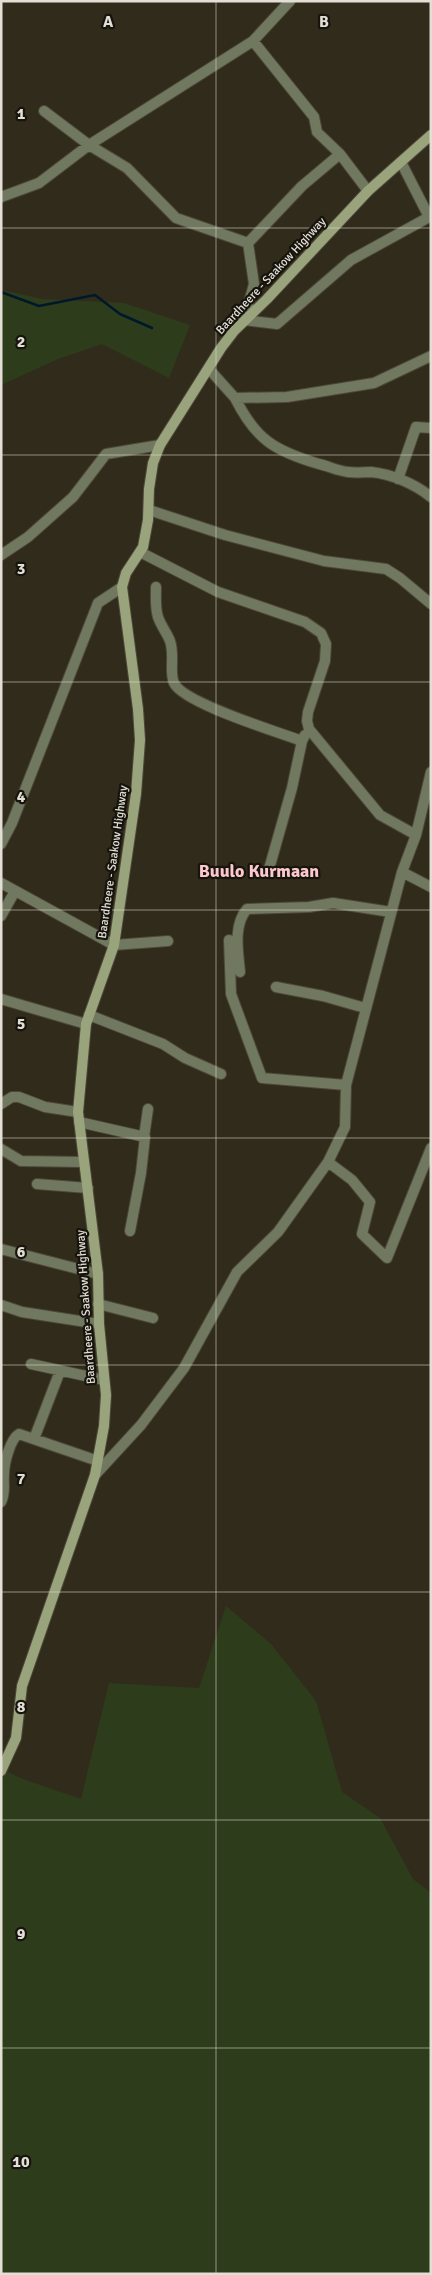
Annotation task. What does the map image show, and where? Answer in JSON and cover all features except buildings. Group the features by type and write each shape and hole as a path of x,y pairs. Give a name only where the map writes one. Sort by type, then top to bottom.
{"main road":[{"name":"Baardheere - Saakow Highway","path":"1,1771 16,1738 18,1705 22,1686 95,1475 104,1426 104,1380 99,1324 98,1274 78,1117 88,1020 114,945 136,794 140,740 135,680 123,607 122,587 126,573 140,552 149,510 152,464 160,444 221,348 244,320 368,191 431,135"}],"street":[{"path":"1,197 38,183 89,145 253,41 290,1"},
{"path":"253,41 314,117 317,132 340,154 368,191"},
{"path":"44,111 89,145 127,168 176,218 248,243"},
{"path":"248,243 302,186 340,154"},
{"path":"248,243 254,284 244,320 277,324 351,260 430,216 401,162"},
{"path":"235,398 287,397 374,383 431,356"},
{"path":"209,369 235,398 247,421 272,445 288,455 348,472 373,472 419,488 431,497"},
{"path":"398,480 416,427 431,428"},
{"path":"1,555 28,537 73,497 106,454 160,444"},
{"path":"149,510 225,535 324,561 386,569 431,604"},
{"path":"140,552 218,592 305,622 320,633 326,644 325,660 308,712 307,721 309,729 380,815 416,835"},
{"path":"156,586 158,618 170,641 174,658 173,682 179,690 213,708 302,741"},
{"path":"1,844 12,823 98,603 122,587"},
{"path":"269,869 292,788 302,741 309,729"},
{"path":"95,1475 141,1425 184,1368 237,1272 278,1232 328,1162 345,1127 346,1085 402,872 416,835 431,772"},
{"path":"402,872 431,888"},
{"path":"1,883 114,945 168,941"},
{"path":"1,916 15,891"},
{"path":"240,972 239,924 241,916 247,909 309,907 333,903 392,912"},
{"path":"229,940 231,994 262,1078 346,1085"},
{"path":"276,986 323,996 365,1008"},
{"path":"1,1000 88,1020 163,1044 185,1058 221,1074"},
{"path":"1,1104 12,1097 19,1097 45,1107 144,1137"},
{"path":"130,1231 144,1158 144,1137 148,1109"},
{"path":"328,1162 352,1180 370,1202 362,1234 387,1258 431,1148"},
{"path":"1,1149 21,1162 84,1162"},
{"path":"37,1184 88,1188"},
{"path":"1,1249 98,1274"},
{"path":"98,1304 153,1318"},
{"path":"1,1305 22,1312 99,1324"},
{"path":"31,1364 104,1380"},
{"path":"34,1439 60,1371"},
{"path":"1,1502 4,1491 5,1467 14,1438 19,1434 98,1461"}],"green space":[{"path":"1,290 43,299 124,303 190,325 169,378 102,344 58,359 3,384 1,388"},
{"path":"226,1606 271,1644 316,1701 342,1792 380,1818 413,1879 431,1893 431,2274 1,2274 1,1769 23,1779 81,1799 109,1683 199,1688"}],"waterway":[{"path":"1,292 39,306 95,295 120,314 152,328"}],"district":[{"name":"Buulo Kurmaan","path":"259,871"}]}
